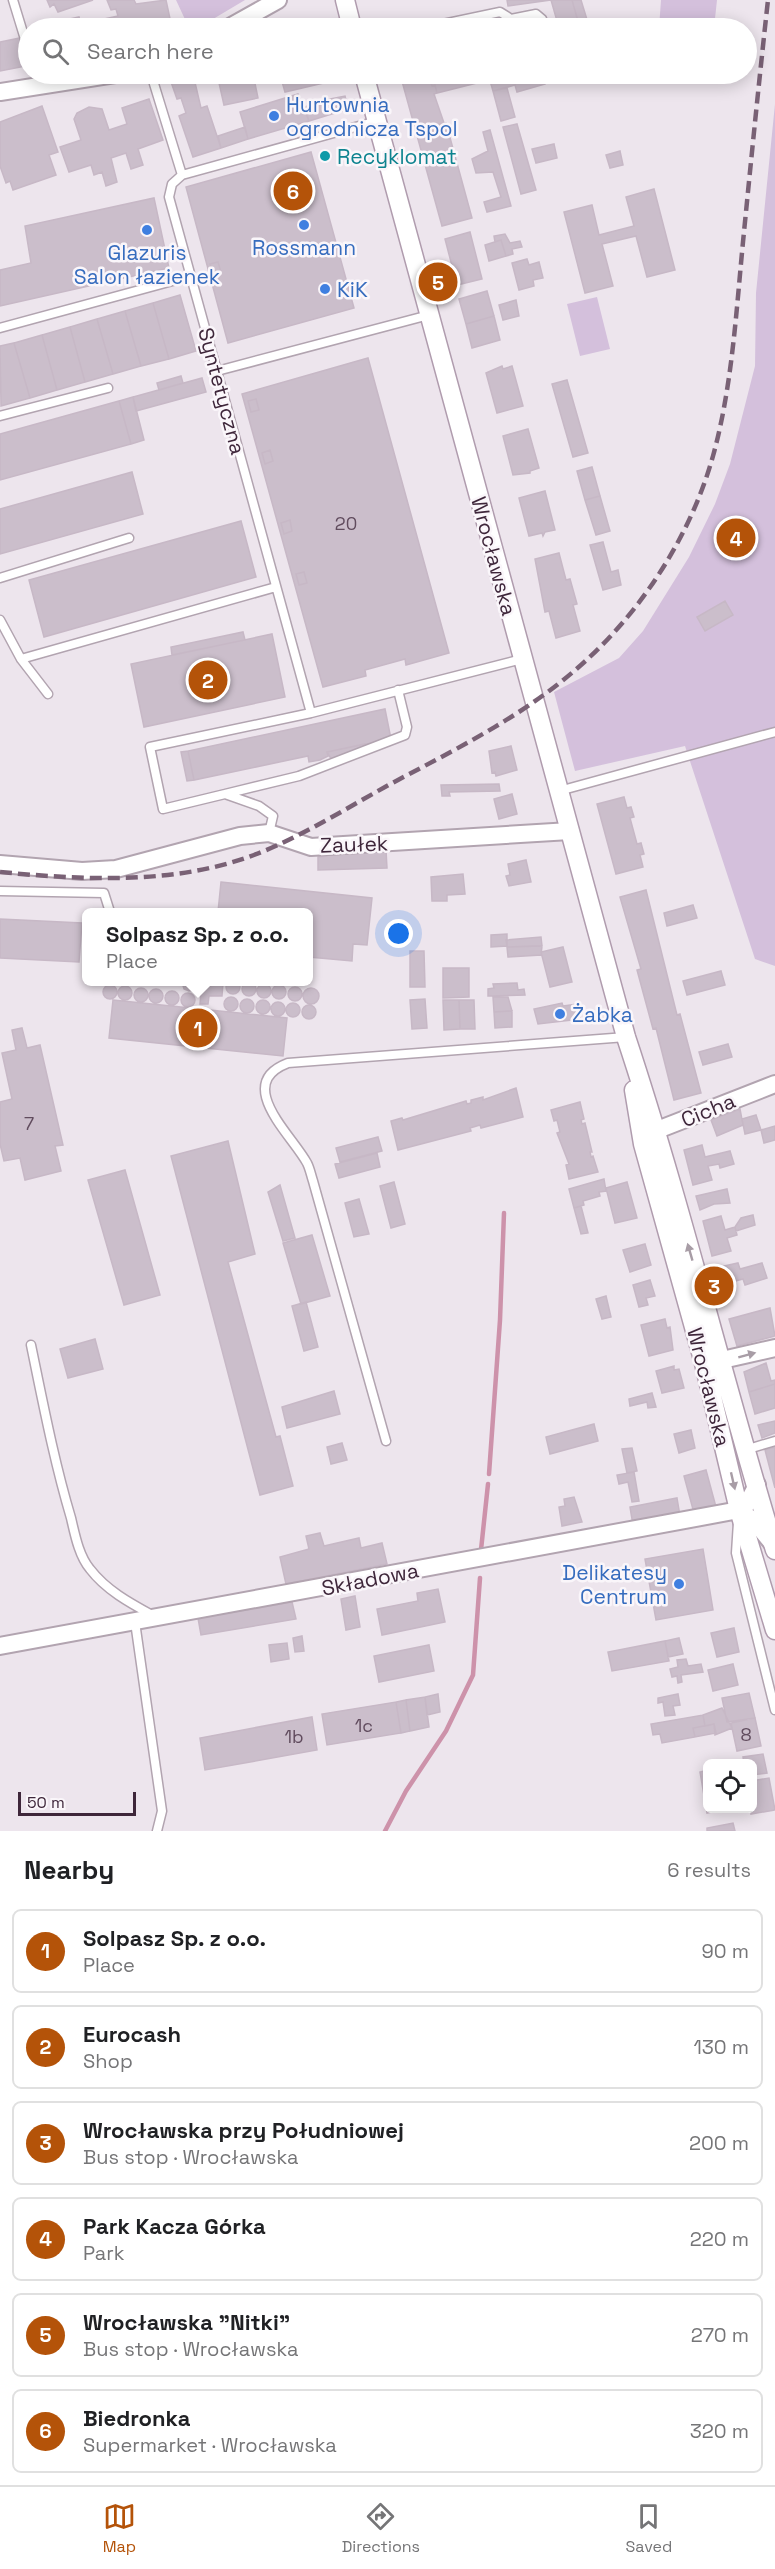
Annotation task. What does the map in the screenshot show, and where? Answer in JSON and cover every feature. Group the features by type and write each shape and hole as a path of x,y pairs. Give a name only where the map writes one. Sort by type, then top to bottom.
{"street":[{"path":"246,18 278,0"},
{"path":"345,0 350,18"},
{"path":"0,92 26,84"},
{"name":"Wrocławska","path":"367,84 626,1037 649,1133 712,1363 739,1510 775,1630"},
{"name":"Zaułek","path":"0,864 82,871 116,869 240,836 269,833 311,847 570,831"},
{"name":"Cicha","path":"649,1133 775,1084"},
{"path":"712,1363 775,1348"},
{"name":"Wrocławska","path":"712,1363 757,1485 774,1547"},
{"path":"757,1485 747,1504 739,1510 755,1522 774,1547"},
{"name":"Składowa","path":"0,1646 739,1510"}],"lane":[{"path":"13,0 19,18"},
{"path":"472,18 500,12 511,18 536,14 541,18"},
{"path":"154,84 182,175 377,121"},
{"name":"Syntetyczna","path":"182,175 172,184 170,197 310,712"},
{"path":"0,328 191,276"},
{"path":"217,371 429,315"},
{"path":"0,416 108,388"},
{"path":"0,578 129,538"},
{"path":"21,659 276,587"},
{"path":"0,620 21,659 48,694"},
{"path":"398,690 407,727 405,735 299,776 163,809 150,747 310,712 398,690 522,659"},
{"path":"559,791 775,732"},
{"path":"225,794 259,806 273,816 269,833"},
{"path":"0,891 104,893 109,908"},
{"path":"386,1441 314,1181 307,1164 271,1113 266,1095 266,1081 275,1068 288,1062 626,1037"},
{"path":"31,1345 59,1477 88,1568 127,1601 158,1618"},
{"path":"745,1450 775,1441"},
{"path":"739,1510 736,1553 775,1710"},
{"path":"135,1622 162,1811 158,1831"}],"shaded area":[{"path":"176,0 245,0 215,18 184,18"},
{"path":"661,0 717,0 715,18 660,18"},
{"path":"775,104 775,966 755,959 685,746 575,771 554,692 619,658 643,631 689,557 715,504 730,464 755,366 756,293"},
{"path":"597,297 610,349 580,356 567,304"}],"building":[{"path":"47,0 93,0 58,12 54,4 50,7"},
{"path":"107,0 134,0 136,4 166,0 170,18 109,18 118,16 116,9 111,10"},
{"path":"507,0 551,0 508,6"},
{"path":"551,0 572,0 577,18 556,18"},
{"path":"572,0 581,0 586,18 577,18"},
{"path":"18,38 18,68 0,71 0,42"},
{"path":"172,84 195,84 201,108 207,106 221,148 193,157 179,116 186,113 181,98 177,99"},
{"path":"219,84 255,84 258,98 224,105"},
{"path":"283,84 319,84 285,92"},
{"path":"403,84 435,85 437,93 434,94 444,123 416,132"},
{"path":"431,84 473,84 437,93 435,85"},
{"path":"491,84 545,84 517,92 515,85 493,91"},
{"path":"507,88 515,117 501,121 493,91"},
{"name":"Hurtownia ogrodnicza Tspol","path":"298,94 309,121 248,139 240,112"},
{"path":"345,96 348,109 309,121 304,107 315,104 314,102"},
{"path":"149,99 163,140 138,149 143,165 131,169 126,153 111,158 117,182 106,186 102,172 94,175 91,165 69,172 60,147 81,140 74,119 77,113 89,107 102,109 109,130 127,124 122,108"},
{"path":"42,106 58,152 49,155 56,175 13,190 10,181 6,183 0,166 0,122"},
{"path":"446,123 472,218 442,226 416,132"},
{"path":"517,124 536,190 521,194 503,127"},
{"path":"245,127 248,139 221,148 218,136"},
{"path":"490,130 511,206 487,212 484,202 501,197 493,172 476,173 472,159 488,151 483,132"},
{"path":"554,144 557,158 536,163 532,149"},
{"path":"620,151 623,165 610,168 606,155"},
{"path":"311,152 354,308 228,343 186,187"},
{"path":"654,189 675,270 647,277 636,236 602,244 613,286 585,293 564,212 592,205 599,235 634,226 626,197"},
{"path":"154,198 169,268 0,306 0,270 31,263 25,226"},
{"path":"470,232 482,279 457,285 445,239"},
{"path":"505,234 510,243 520,241 522,247 512,249 513,254 506,256 501,240 495,242 494,236"},
{"path":"501,240 506,256 489,261 485,245"},
{"path":"527,259 529,265 539,262 543,278 533,280 534,286 519,290 512,263"},
{"path":"218,262 221,272 213,275 210,264"},
{"path":"487,291 494,316 466,324 459,299"},
{"path":"180,295 196,351 169,359 153,303"},
{"path":"516,300 519,316 503,320 499,305"},
{"path":"153,303 169,359 141,366 125,311"},
{"path":"125,311 141,366 113,374 97,319"},
{"path":"494,316 500,340 472,348 466,324"},
{"path":"97,319 113,374 85,382 70,327"},
{"path":"70,327 85,382 57,390 42,335"},
{"path":"42,335 57,390 30,398 14,343"},
{"path":"14,343 30,398 1,406 0,346"},
{"path":"368,358 449,653 406,665 405,659 365,670 366,676 323,687 242,394"},
{"path":"502,366 503,369 512,366 523,406 497,413 486,373"},
{"path":"181,376 183,383 159,390 157,383"},
{"path":"202,378 206,392 136,411 133,397"},
{"path":"567,380 588,453 573,457 552,384"},
{"path":"133,397 144,440 131,444 119,401"},
{"path":"256,399 259,410 251,412 248,401"},
{"path":"119,401 131,444 0,480 0,434"},
{"path":"528,429 539,468 530,473 513,475 503,436"},
{"path":"270,450 273,461 265,464 262,453"},
{"path":"592,467 600,496 585,500 577,471"},
{"path":"132,472 143,514 0,554 0,509"},
{"path":"545,491 555,530 545,532 543,536 542,533 529,536 519,498"},
{"path":"600,496 610,531 596,535 585,500"},
{"path":"290,520 292,531 284,534 281,523"},
{"path":"241,521 256,577 44,637 29,580"},
{"path":"603,542 611,572 618,570 621,585 603,590 590,545"},
{"path":"559,553 566,580 570,579 577,604 573,605 580,631 556,638 549,611 545,612 535,559"},
{"path":"304,572 307,583 299,585 296,574"},
{"path":"725,601 733,615 705,631 697,617"},
{"path":"243,632 245,640 172,655 171,647"},
{"path":"272,634 285,697 144,727 131,664"},
{"path":"385,709 391,739 327,752 328,756 320,760 309,762 308,756 194,780 188,751"},
{"path":"365,744 366,748 333,762 327,752"},
{"path":"511,746 517,770 496,776 495,772 492,773 489,751"},
{"path":"188,751 194,780 187,781 181,752"},
{"path":"499,784 500,791 449,792 450,796 442,796 441,785"},
{"path":"512,794 517,814 499,819 494,799"},
{"path":"624,797 627,808 631,807 634,817 630,818 637,844 641,843 644,854 640,855 643,867 616,874 597,804"},
{"path":"386,850 387,868 318,870 318,857 327,856 327,852"},
{"path":"526,860 531,882 509,886 506,876 510,875 508,864"},
{"path":"463,874 465,894 447,895 447,901 432,901 431,877"},
{"path":"221,882 372,898 367,945 353,944 352,961 313,957 313,908 218,908"},
{"path":"646,890 677,1015 680,1014 701,1093 674,1100 656,1028 653,1029 637,970 641,969 620,897"},
{"path":"693,905 697,918 667,926 664,913"},
{"path":"0,919 82,923 79,962 0,958"},
{"path":"507,934 507,946 491,947 491,935"},
{"path":"541,937 542,946 507,947 506,940"},
{"path":"542,946 541,955 508,957 507,947"},
{"path":"563,947 572,982 550,987 541,952"},
{"path":"410,951 424,951 425,987 410,987"},
{"path":"443,968 469,968 469,997 443,998"},
{"path":"721,971 725,985 687,995 683,981"},
{"path":"517,983 518,990 524,989 525,995 488,996 488,989 494,988 493,984"},
{"path":"106,986 114,986 117,989 117,995 113,999 107,999 103,995 103,989"},
{"path":"122,986 128,986 132,993 128,1000 122,1000 118,996 118,990"},
{"path":"183,986 196,986 194,990 184,989"},
{"path":"202,986 223,986 222,996 209,996 208,1004 200,1004"},
{"path":"226,986 240,986 238,992 233,994 228,992 226,987"},
{"path":"243,986 255,986 254,994 249,996 244,994"},
{"path":"259,986 271,988 271,994 267,998 261,998 257,994"},
{"path":"275,986 283,986 286,989 286,995 282,999 276,999 272,995 272,989"},
{"path":"292,987 298,987 302,994 298,1001 292,1001 288,997 288,991"},
{"path":"138,988 144,988 148,995 144,1002 138,1002 134,998 134,992"},
{"path":"311,988 319,996 311,1004 303,996"},
{"path":"153,989 159,989 163,996 159,1003 153,1003 149,999 149,993"},
{"path":"169,991 175,991 179,998 175,1005 169,1005 165,1001 165,995"},
{"path":"185,993 191,993 195,1000 191,1007 185,1007 181,1003 181,997"},
{"path":"228,997 234,997 238,1004 234,1011 228,1011 224,1007 224,1001"},
{"path":"493,997 508,997 512,1011 494,1012"},
{"path":"244,999 250,999 254,1006 250,1013 244,1013 240,1009 240,1003"},
{"path":"425,999 427,1028 412,1029 410,1000"},
{"path":"113,1000 287,1018 283,1056 109,1038"},
{"path":"260,1000 266,1000 270,1007 266,1014 260,1014 256,1010 256,1004"},
{"path":"443,1000 459,1000 460,1029 444,1030"},
{"path":"459,1000 474,1000 475,1029 460,1029"},
{"path":"275,1002 281,1002 285,1009 281,1016 275,1016 271,1012 271,1006"},
{"path":"290,1003 296,1003 300,1010 296,1017 290,1017 286,1013 286,1007"},
{"path":"562,1003 563,1006 577,1004 580,1019 538,1024 534,1009"},
{"path":"306,1005 312,1005 316,1012 312,1019 306,1019 302,1015 302,1009"},
{"path":"512,1011 512,1027 495,1028 494,1012"},
{"path":"22,1028 27,1048 40,1045 63,1145 55,1146 61,1171 25,1180 20,1158 4,1161 0,1144 0,1102 12,1099 2,1053 16,1050 12,1030"},
{"path":"728,1044 732,1057 703,1065 699,1052"},
{"path":"516,1088 523,1117 481,1128 480,1125 470,1128 471,1131 398,1150 391,1121 402,1118 403,1120 466,1101 467,1104 471,1103 471,1100 483,1097 483,1100"},
{"path":"580,1102 584,1119 581,1120 582,1124 585,1123 592,1152 590,1152 591,1157 593,1156 598,1172 569,1179 566,1165 569,1164 557,1133 560,1132 557,1120 554,1121 551,1110"},
{"path":"740,1109 743,1125 717,1136 711,1120"},
{"path":"756,1115 761,1130 745,1134 742,1119"},
{"path":"775,1126 775,1140 764,1143 761,1130"},
{"path":"378,1137 382,1151 340,1162 336,1148"},
{"path":"228,1141 255,1254 228,1262 276,1437 280,1436 293,1486 260,1495 171,1156"},
{"path":"702,1145 705,1157 730,1151 734,1164 720,1168 719,1164 708,1166 712,1180 693,1185 684,1150"},
{"path":"377,1153 380,1167 339,1178 335,1164"},
{"path":"125,1170 160,1295 124,1305 88,1180"},
{"path":"604,1179 606,1191 599,1192 600,1196 583,1201 584,1205 574,1208 569,1189"},
{"path":"394,1182 405,1224 391,1228 380,1186"},
{"path":"627,1182 637,1218 615,1223 606,1188"},
{"path":"280,1185 295,1238 283,1241 268,1192"},
{"path":"727,1189 730,1203 714,1204 700,1210 696,1196"},
{"path":"359,1199 369,1234 354,1237 345,1203"},
{"path":"581,1206 588,1233 581,1234 574,1208"},
{"path":"753,1215 755,1225 736,1231 735,1227 741,1218"},
{"path":"721,1216 725,1230 735,1227 737,1235 727,1238 731,1251 712,1256 703,1221"},
{"path":"312,1235 330,1296 301,1304 283,1243"},
{"path":"645,1244 651,1265 630,1272 623,1250"},
{"path":"738,1263 740,1269 762,1263 767,1278 745,1285 743,1279 720,1285 715,1268"},
{"path":"650,1280 655,1296 646,1298 648,1305 639,1307 633,1285"},
{"path":"606,1296 611,1317 602,1319 596,1299"},
{"path":"306,1302 318,1347 304,1351 292,1306"},
{"path":"770,1308 775,1336 737,1346 729,1319"},
{"path":"665,1319 667,1328 670,1327 673,1350 649,1356 641,1325"},
{"path":"95,1339 103,1369 68,1378 60,1349"},
{"path":"766,1363 771,1381 775,1380 775,1384 749,1392 744,1372"},
{"path":"674,1366 674,1370 679,1369 684,1388 662,1393 656,1371"},
{"path":"775,1384 775,1408 755,1414 749,1392"},
{"path":"334,1391 340,1414 287,1428 282,1407"},
{"path":"652,1393 656,1407 648,1408 647,1402 630,1406 629,1399"},
{"path":"775,1421 775,1433 762,1438 758,1425"},
{"path":"594,1424 598,1441 550,1454 546,1437"},
{"path":"691,1430 695,1448 679,1453 674,1434"},
{"path":"342,1443 347,1460 331,1464 327,1447"},
{"path":"775,1447 775,1488 765,1450"},
{"path":"632,1448 637,1471 627,1473 622,1449"},
{"path":"706,1470 716,1507 694,1513 684,1476"},
{"path":"634,1472 639,1501 632,1502 628,1482 619,1484 617,1475"},
{"path":"574,1497 582,1522 562,1526 559,1507 565,1506 564,1499"},
{"path":"677,1498 680,1516 633,1525 630,1507"},
{"path":"320,1533 324,1546 359,1538 361,1548 382,1543 387,1564 286,1584 280,1557 309,1549 306,1536"},
{"name":"Delikatesy Centrum","path":"703,1549 713,1610 656,1620 645,1559"},
{"path":"438,1589 445,1622 382,1635 377,1609 418,1601 417,1593"},
{"path":"355,1596 360,1627 346,1630 341,1599"},
{"path":"292,1602 296,1619 201,1635 198,1618"},
{"path":"734,1628 739,1652 717,1657 711,1633"},
{"path":"302,1636 304,1651 295,1652 293,1638"},
{"path":"679,1638 683,1654 668,1657 665,1641"},
{"path":"665,1641 669,1661 612,1671 608,1652"},
{"path":"287,1643 289,1659 271,1662 269,1645"},
{"path":"429,1645 434,1671 379,1682 374,1656"},
{"path":"686,1659 688,1666 701,1664 703,1672 681,1675 682,1682 678,1683 677,1676 672,1677 670,1669 678,1667 677,1660"},
{"path":"733,1664 738,1685 713,1691 708,1670"},
{"path":"749,1693 755,1718 727,1722 722,1698"},
{"path":"438,1694 440,1712 427,1715 425,1697"},
{"path":"678,1694 680,1705 673,1706 675,1715 665,1716 663,1702 658,1703 658,1698"},
{"path":"425,1697 429,1727 410,1731 406,1700"},
{"path":"406,1700 410,1731 401,1733 396,1702"},
{"path":"396,1702 401,1733 327,1745 322,1714"},
{"path":"722,1708 732,1728 715,1735 714,1724 705,1726 703,1715"},
{"path":"703,1715 705,1726 693,1728 695,1737 662,1743 660,1734 653,1735 651,1724"},
{"path":"312,1717 317,1750 205,1770 200,1738"},
{"path":"755,1718 761,1746 737,1751 731,1723"},
{"path":"714,1724 716,1733 695,1737 693,1728"},
{"path":"763,1754 767,1773 757,1774 757,1759 743,1759 743,1757"},
{"path":"703,1771 703,1790 700,1772"},
{"path":"769,1778 775,1810 757,1813 757,1780"},
{"path":"733,1823 735,1831 707,1831 707,1828"}],"waterway":[{"path":"489,1474 500,1320 504,1213"},
{"path":"481,1550 488,1484"},
{"path":"385,1831 406,1791 446,1731 473,1675 480,1578"}],"railway":[{"path":"0,872 96,878 161,876 224,865 254,855 309,830 470,742 516,714 581,665 624,621 644,596 678,543 704,485 713,456 725,404 732,350 768,0"}],"place":[{"name":"Hurtownia ogrodnicza Tspol","path":"274,116"},
{"name":"Recyklomat","path":"325,156"},
{"name":"Biedronka","path":"293,191"},
{"name":"Rossmann","path":"304,225"},
{"name":"Glazuris Salon łazienek","path":"147,230"},
{"name":"Wrocławska \"Nitki\"","path":"438,282"},
{"name":"KiK","path":"325,289"},
{"name":"Park Kacza Górka","path":"736,538"},
{"name":"Eurocash","path":"208,680"},
{"name":"Żabka","path":"560,1014"},
{"name":"Solpasz Sp. z o.o.","path":"198,1028"},
{"name":"Wrocławska przy Południowej","path":"714,1286"},
{"name":"Delikatesy Centrum","path":"679,1584"}]}
